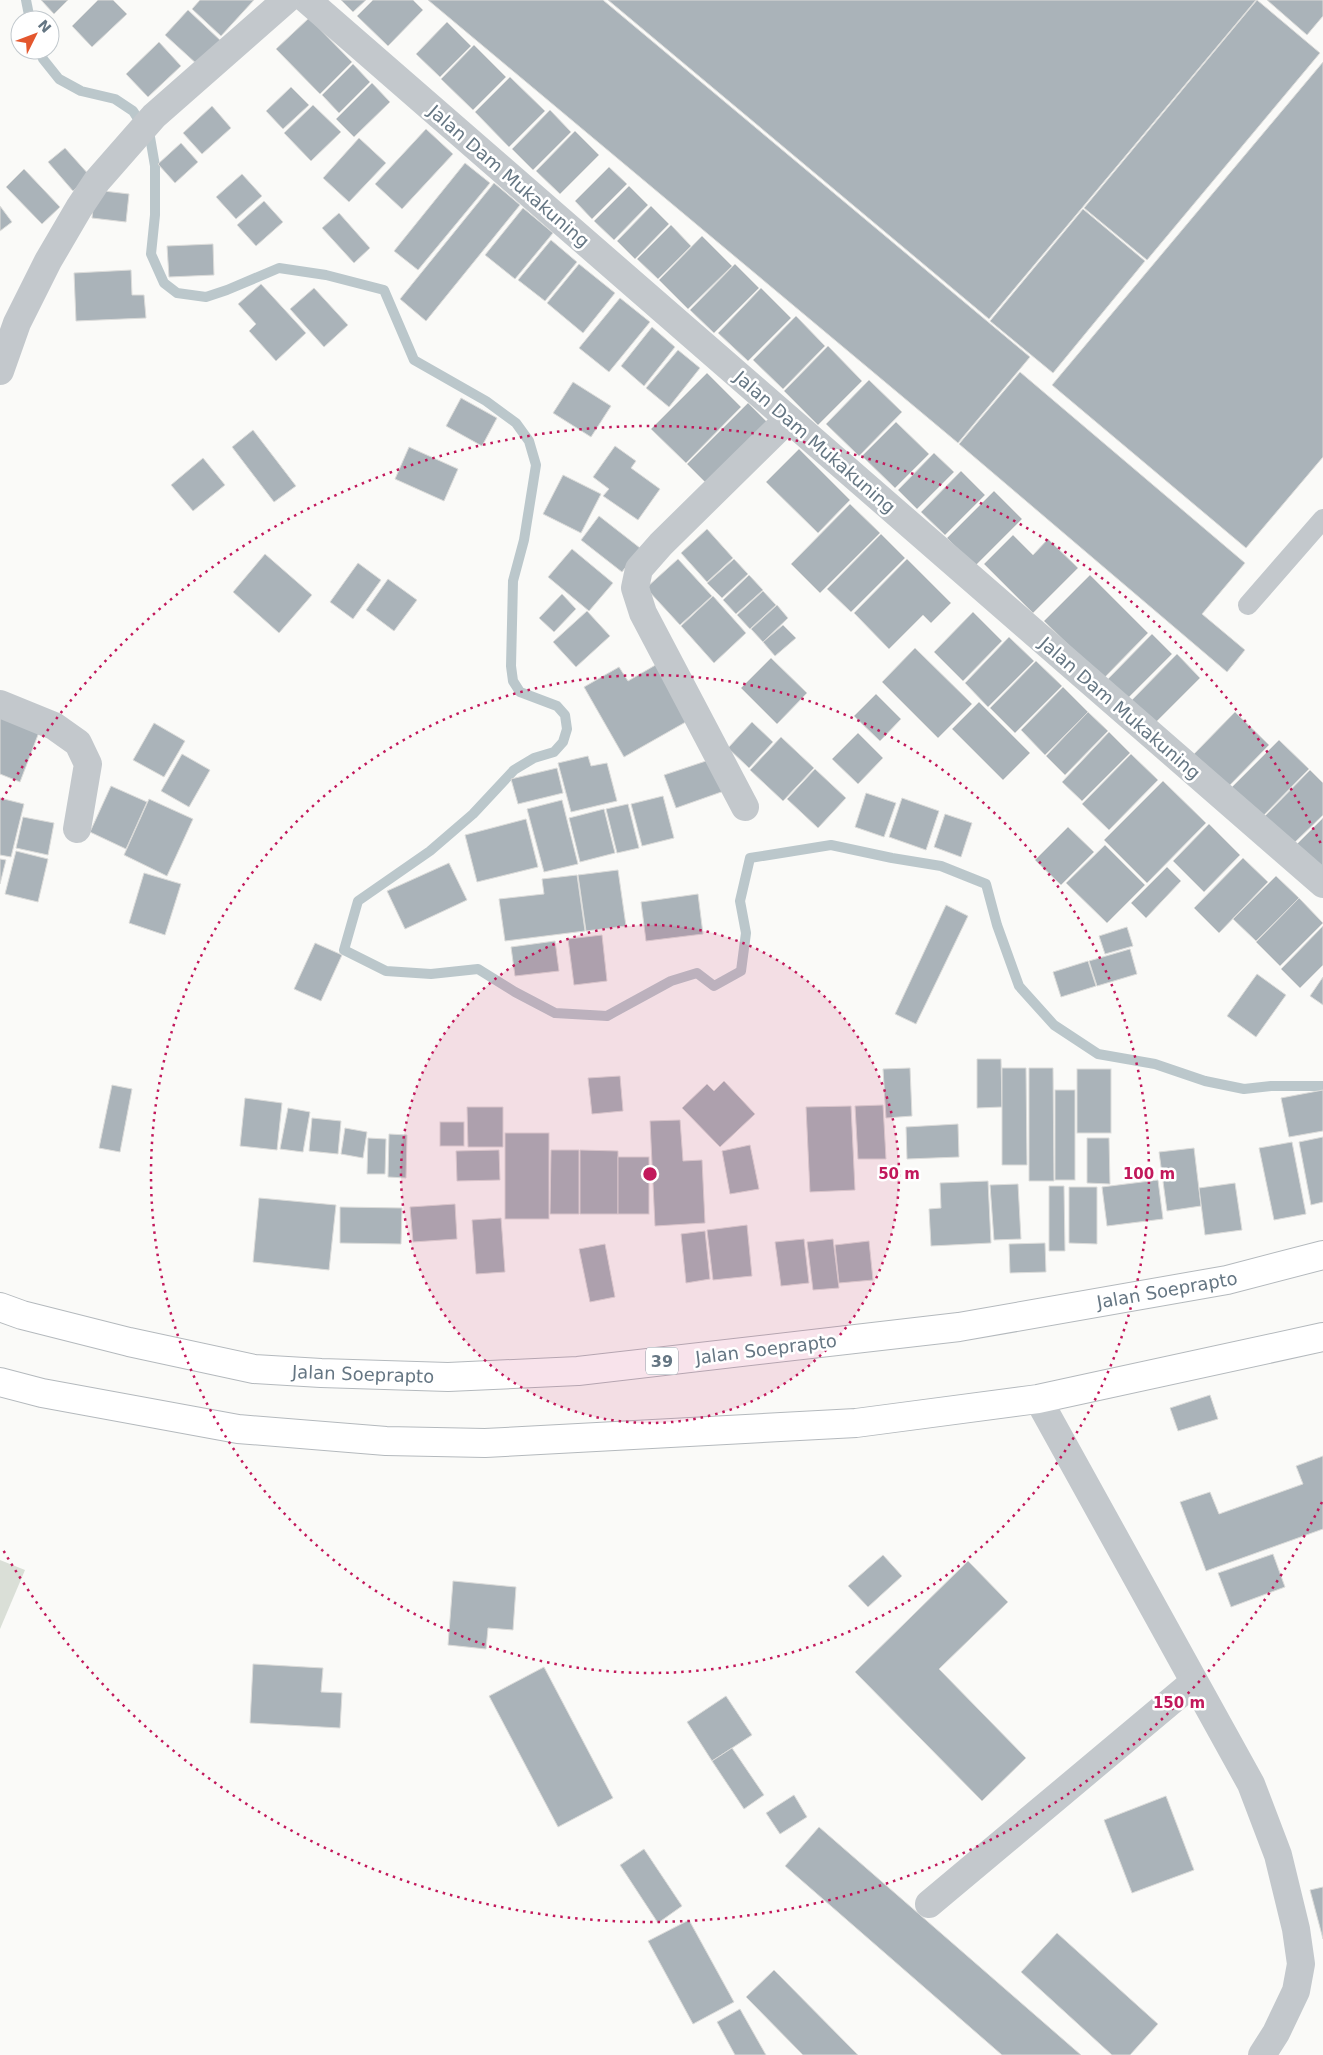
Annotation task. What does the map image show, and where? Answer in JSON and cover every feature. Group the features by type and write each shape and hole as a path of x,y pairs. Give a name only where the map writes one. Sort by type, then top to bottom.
{"highway":[{"name":"Jalan Soeprapto","path":"0,1307 22,1315 129,1342 254,1369 448,1377 578,1371 959,1327 1228,1280 1323,1255"},
{"path":"0,1382 42,1393 238,1429 386,1441 475,1443 856,1423 1038,1399 1323,1337"}],"street":[{"path":"0,372 17,323 48,261 79,208 123,150 154,116 286,0"},
{"name":"Jalan Dam Mukakuning","path":"307,0 1323,884"},
{"path":"744,807 643,613 635,588 639,569 661,544 788,419"},
{"path":"0,704 54,726 78,743 88,764 77,829"},
{"path":"1038,1399 1251,1784 1278,1855 1296,1929 1301,1964 1296,1991 1276,2033 1262,2055"},
{"path":"929,1904 1194,1682"}],"lane":[{"path":"1248,605 1323,518"}],"shaded area":[{"path":"0,1560 25,1570 0,1629"}],"building":[{"path":"41,0 68,0 58,10 50,10"},
{"path":"98,0 113,0 127,14 92,47 72,26"},
{"path":"200,0 254,0 221,36 192,9"},
{"path":"341,0 366,0 353,12"},
{"path":"373,0 413,0 423,10 388,46 357,16"},
{"path":"428,0 603,0 1030,357 958,443"},
{"path":"608,0 1256,0 989,319"},
{"path":"1257,0 1320,53 1147,260 1084,208"},
{"path":"1267,0 1323,0 1323,16 1307,35"},
{"path":"188,10 222,42 199,66 165,35"},
{"path":"309,18 352,62 320,94 276,49"},
{"path":"447,22 471,46 440,77 416,54"},
{"path":"159,42 181,66 148,97 126,74"},
{"path":"474,45 506,77 473,110 441,79"},
{"path":"1323,62 1323,457 1246,548 1052,385"},
{"path":"353,64 370,82 339,113 322,95"},
{"path":"510,77 545,111 509,147 475,112"},
{"path":"372,83 390,102 354,137 336,119"},
{"path":"291,87 309,105 283,129 266,111"},
{"path":"313,105 341,132 311,161 284,133"},
{"path":"212,106 231,128 202,154 183,133"},
{"path":"550,110 571,132 533,170 512,149"},
{"path":"426,129 453,154 402,209 375,184"},
{"path":"575,131 599,155 560,194 536,171"},
{"path":"359,138 386,163 349,202 323,178"},
{"path":"181,143 198,162 175,183 158,164"},
{"path":"65,148 90,176 73,191 48,162"},
{"path":"465,163 490,183 418,270 394,251"},
{"path":"609,167 627,184 592,219 575,201"},
{"path":"24,169 60,207 42,224 6,187"},
{"path":"242,174 262,196 236,219 216,197"},
{"path":"494,183 520,205 426,321 400,299"},
{"path":"629,186 648,205 614,240 594,221"},
{"path":"95,190 129,194 126,222 92,218"},
{"path":"264,201 283,222 256,246 237,225"},
{"path":"0,206 12,222 0,231"},
{"path":"651,206 669,224 635,259 617,241"},
{"path":"523,208 553,233 515,279 485,255"},
{"path":"1083,209 1145,261 1053,373 990,321"},
{"path":"339,213 370,248 354,263 322,228"},
{"path":"671,225 691,246 658,279 637,259"},
{"path":"702,236 732,266 688,309 659,280"},
{"path":"551,240 577,262 545,301 518,280"},
{"path":"213,244 214,275 169,277 167,246"},
{"path":"579,264 615,293 583,333 547,303"},
{"path":"735,264 759,288 714,333 690,310"},
{"path":"131,270 132,295 144,295 146,318 76,321 74,273"},
{"path":"261,284 306,333 276,361 249,331 256,324 238,304"},
{"path":"314,288 348,325 324,347 290,309"},
{"path":"761,288 791,318 748,361 718,333"},
{"path":"620,298 650,322 609,372 579,348"},
{"path":"796,316 825,346 783,389 753,360"},
{"path":"652,327 675,347 644,386 621,366"},
{"path":"828,346 862,381 818,425 784,391"},
{"path":"678,350 700,368 669,407 646,388"},
{"path":"1020,372 1245,563 1202,614 1245,650 1227,672 959,444"},
{"path":"707,373 741,407 686,463 651,429"},
{"path":"869,380 902,412 859,456 826,424"},
{"path":"573,382 611,406 591,437 553,413"},
{"path":"461,398 497,418 482,446 446,426"},
{"path":"748,403 772,427 712,489 687,464"},
{"path":"896,422 929,454 895,488 862,456"},
{"path":"253,430 296,486 274,502 232,447"},
{"path":"615,446 636,461 631,468 660,489 638,520 603,496 609,489 593,477"},
{"path":"409,447 458,469 444,501 395,479"},
{"path":"799,449 850,500 818,533 766,482"},
{"path":"934,453 954,472 917,509 898,490"},
{"path":"203,458 225,485 193,511 171,485"},
{"path":"961,471 985,495 945,535 921,512"},
{"path":"563,475 601,494 581,533 543,514"},
{"path":"994,491 1022,519 975,566 947,538"},
{"path":"850,504 880,533 820,593 791,564"},
{"path":"599,516 640,548 622,572 581,540"},
{"path":"707,529 733,558 707,582 681,553"},
{"path":"881,534 905,558 851,612 827,589"},
{"path":"1013,535 1033,555 1048,539 1078,568 1033,613 984,564"},
{"path":"572,549 613,583 589,611 548,577"},
{"path":"265,554 312,595 279,633 233,592"},
{"path":"678,559 712,596 680,625 646,588"},
{"path":"734,559 748,574 722,598 707,583"},
{"path":"907,559 951,603 931,623 923,615 889,649 854,613"},
{"path":"358,563 381,580 353,619 330,602"},
{"path":"749,575 763,590 736,614 723,600"},
{"path":"1090,575 1148,633 1103,679 1044,621"},
{"path":"388,579 417,600 394,631 366,610"},
{"path":"763,591 776,605 750,629 737,615"},
{"path":"562,594 576,609 554,632 539,618"},
{"path":"713,596 746,633 714,663 681,626"},
{"path":"777,605 788,618 763,642 751,629"},
{"path":"587,611 610,636 576,667 553,642"},
{"path":"973,612 1002,641 963,681 934,652"},
{"path":"783,625 796,638 775,656 763,642"},
{"path":"1152,634 1172,654 1125,701 1105,682"},
{"path":"1009,637 1034,661 988,707 965,683"},
{"path":"915,648 972,704 938,738 882,682"},
{"path":"1177,654 1200,678 1153,725 1130,702"},
{"path":"771,658 807,693 777,724 741,688"},
{"path":"1036,661 1062,686 1015,733 990,708"},
{"path":"659,663 691,719 624,757 584,687 619,667 628,681"},
{"path":"1063,687 1088,712 1045,755 1021,730"},
{"path":"876,694 901,719 880,741 854,716"},
{"path":"979,702 1030,753 1003,780 952,729"},
{"path":"0,711 41,727 20,782 0,774"},
{"path":"1088,712 1108,731 1065,775 1046,756"},
{"path":"1235,712 1269,745 1228,787 1194,754"},
{"path":"752,722 773,742 749,768 728,748"},
{"path":"154,723 185,741 164,777 133,760"},
{"path":"1109,732 1130,753 1082,801 1062,782"},
{"path":"858,733 883,758 858,784 832,759"},
{"path":"781,737 814,768 783,801 750,770"},
{"path":"1279,740 1309,769 1262,817 1232,787"},
{"path":"182,754 210,770 189,807 161,791"},
{"path":"1131,754 1158,780 1109,830 1082,804"},
{"path":"588,756 591,766 607,763 617,801 571,812 558,763"},
{"path":"715,758 727,790 676,808 664,775"},
{"path":"557,768 563,793 518,804 511,779"},
{"path":"815,769 846,798 818,828 787,799"},
{"path":"1310,770 1323,783 1323,815 1291,846 1263,818"},
{"path":"1163,781 1206,823 1147,883 1104,840"},
{"path":"111,786 147,802 126,849 90,832"},
{"path":"866,793 896,803 884,837 855,827"},
{"path":"663,796 674,838 642,846 631,804"},
{"path":"0,798 24,804 11,857 0,855"},
{"path":"902,798 939,811 926,850 889,837"},
{"path":"149,799 193,819 167,876 124,855"},
{"path":"562,800 578,864 544,872 527,809"},
{"path":"628,804 639,848 617,853 606,809"},
{"path":"604,809 615,853 580,862 569,818"},
{"path":"945,814 972,823 961,857 934,847"},
{"path":"23,817 54,823 48,855 16,848"},
{"path":"1323,818 1323,872 1296,845"},
{"path":"526,819 538,867 477,882 465,835"},
{"path":"1209,824 1240,855 1204,892 1173,861"},
{"path":"1068,827 1094,852 1061,885 1035,860"},
{"path":"1105,845 1145,885 1107,923 1066,883"},
{"path":"16,851 48,859 38,902 5,894"},
{"path":"1243,858 1268,882 1219,933 1194,908"},
{"path":"0,859 6,860 0,884"},
{"path":"449,863 467,900 405,929 387,891"},
{"path":"1167,867 1181,881 1146,918 1131,903"},
{"path":"618,870 626,926 586,931 578,875"},
{"path":"144,873 181,884 165,935 129,923"},
{"path":"577,875 585,931 505,941 499,899 544,894 542,879"},
{"path":"1276,876 1299,898 1256,941 1233,919"},
{"path":"698,894 703,934 646,941 641,902"},
{"path":"1299,898 1323,923 1280,966 1256,942"},
{"path":"946,905 968,916 916,1024 895,1014"},
{"path":"1323,926 1323,965 1300,988 1281,969"},
{"path":"1127,927 1133,946 1105,954 1099,936"},
{"path":"602,935 607,981 574,985 568,939"},
{"path":"555,941 559,971 515,976 511,947"},
{"path":"315,943 342,955 321,1001 294,989"},
{"path":"1130,949 1137,974 1097,986 1089,961"},
{"path":"1088,961 1096,986 1061,997 1053,972"},
{"path":"1257,974 1286,995 1256,1037 1227,1016"},
{"path":"1323,977 1323,1005 1310,996"},
{"path":"977,1059 1001,1059 1002,1107 977,1108"},
{"path":"910,1068 912,1116 886,1118 883,1069"},
{"path":"1002,1068 1026,1068 1027,1165 1002,1165"},
{"path":"1029,1068 1053,1068 1054,1181 1029,1181"},
{"path":"1077,1069 1111,1069 1111,1133 1077,1133"},
{"path":"620,1076 623,1111 592,1114 588,1078"},
{"path":"724,1081 755,1114 720,1147 682,1108 707,1084 714,1091"},
{"path":"112,1085 132,1089 120,1152 99,1148"},
{"path":"1055,1090 1075,1090 1075,1180 1055,1180"},
{"path":"1323,1090 1323,1131 1289,1137 1281,1098"},
{"path":"245,1098 282,1103 277,1150 240,1146"},
{"path":"883,1105 886,1159 858,1159 855,1106"},
{"path":"851,1106 855,1190 810,1192 806,1107"},
{"path":"467,1107 503,1107 503,1147 468,1147"},
{"path":"288,1108 310,1112 303,1152 280,1149"},
{"path":"312,1118 341,1121 338,1154 309,1151"},
{"path":"680,1120 683,1161 702,1160 705,1223 655,1226 650,1121"},
{"path":"440,1122 464,1122 464,1146 440,1146"},
{"path":"958,1124 959,1157 907,1159 906,1127"},
{"path":"345,1128 367,1132 363,1158 341,1154"},
{"path":"505,1133 549,1133 549,1219 505,1219"},
{"path":"389,1134 407,1135 406,1178 388,1177"},
{"path":"1323,1137 1323,1202 1311,1205 1299,1142"},
{"path":"368,1138 386,1139 385,1174 367,1174"},
{"path":"1087,1138 1109,1138 1110,1184 1087,1183"},
{"path":"1292,1142 1306,1214 1274,1220 1259,1148"},
{"path":"750,1145 759,1189 730,1194 722,1151"},
{"path":"1194,1148 1201,1206 1167,1211 1159,1152"},
{"path":"499,1150 500,1180 457,1181 456,1151"},
{"path":"551,1150 579,1150 579,1214 550,1214"},
{"path":"580,1150 618,1151 618,1214 580,1214"},
{"path":"618,1157 649,1157 649,1214 618,1214"},
{"path":"1158,1180 1163,1219 1107,1226 1102,1187"},
{"path":"988,1181 991,1243 931,1246 929,1209 941,1208 940,1183"},
{"path":"1235,1183 1242,1230 1205,1235 1199,1188"},
{"path":"1018,1184 1021,1239 994,1240 990,1185"},
{"path":"1049,1186 1064,1186 1065,1251 1049,1251"},
{"path":"1069,1187 1097,1187 1097,1244 1069,1243"},
{"path":"259,1198 336,1205 329,1270 253,1262"},
{"path":"455,1204 457,1239 413,1242 410,1207"},
{"path":"340,1207 402,1208 401,1244 340,1243"},
{"path":"501,1218 505,1272 476,1274 472,1220"},
{"path":"747,1225 752,1276 713,1280 707,1230"},
{"path":"705,1231 710,1279 686,1283 681,1234"},
{"path":"804,1239 809,1283 781,1286 775,1242"},
{"path":"833,1239 839,1288 813,1290 807,1242"},
{"path":"869,1241 873,1280 839,1283 835,1245"},
{"path":"1045,1243 1046,1272 1010,1273 1009,1244"},
{"path":"605,1244 615,1297 590,1302 579,1249"},
{"path":"1210,1395 1218,1419 1178,1431 1170,1408"},
{"path":"1323,1456 1323,1529 1206,1571 1180,1502 1210,1492 1219,1514 1303,1484 1296,1466"},
{"path":"1273,1554 1285,1587 1231,1607 1218,1573"},
{"path":"883,1555 902,1576 868,1607 848,1586"},
{"path":"968,1561 1008,1602 939,1669 1026,1758 982,1801 855,1672"},
{"path":"453,1581 516,1587 513,1630 488,1628 486,1649 448,1645"},
{"path":"253,1664 323,1668 321,1692 342,1693 340,1728 250,1723"},
{"path":"544,1667 613,1798 558,1827 489,1696"},
{"path":"726,1696 752,1735 712,1761 687,1722"},
{"path":"732,1748 764,1795 744,1809 712,1761"},
{"path":"794,1795 807,1817 780,1834 766,1813"},
{"path":"1166,1796 1194,1870 1132,1893 1104,1820"},
{"path":"819,1827 1081,2055 1002,2055 785,1866"},
{"path":"644,1849 682,1906 658,1923 620,1865"},
{"path":"1323,1887 1323,1939 1310,1890"},
{"path":"689,1920 734,2002 693,2024 648,1941"},
{"path":"1057,1933 1158,2024 1130,2055 1112,2055 1021,1972"},
{"path":"774,1970 858,2055 803,2055 746,1997"},
{"path":"740,2009 766,2055 735,2055 717,2022"}],"waterway":[{"path":"26,0 28,10"},
{"path":"44,60 59,79 81,91 115,99 133,111 150,137 155,166 155,215 151,254 164,283 177,293 206,297 279,268 326,275 384,290 414,360 486,401 516,423 529,441 536,465 524,540 513,581 511,666 513,681 520,692 557,706 565,715 567,729 563,742 554,752 534,758 514,770 473,814 430,851 358,901 344,950 386,971 431,974 478,969 515,992 555,1013 607,1016 671,981 697,973 714,986 741,971 746,933 740,901 750,858 831,845 941,866 986,884 997,925 1019,986 1054,1025 1098,1054 1155,1064 1205,1081 1244,1089 1271,1086 1323,1086"}]}
